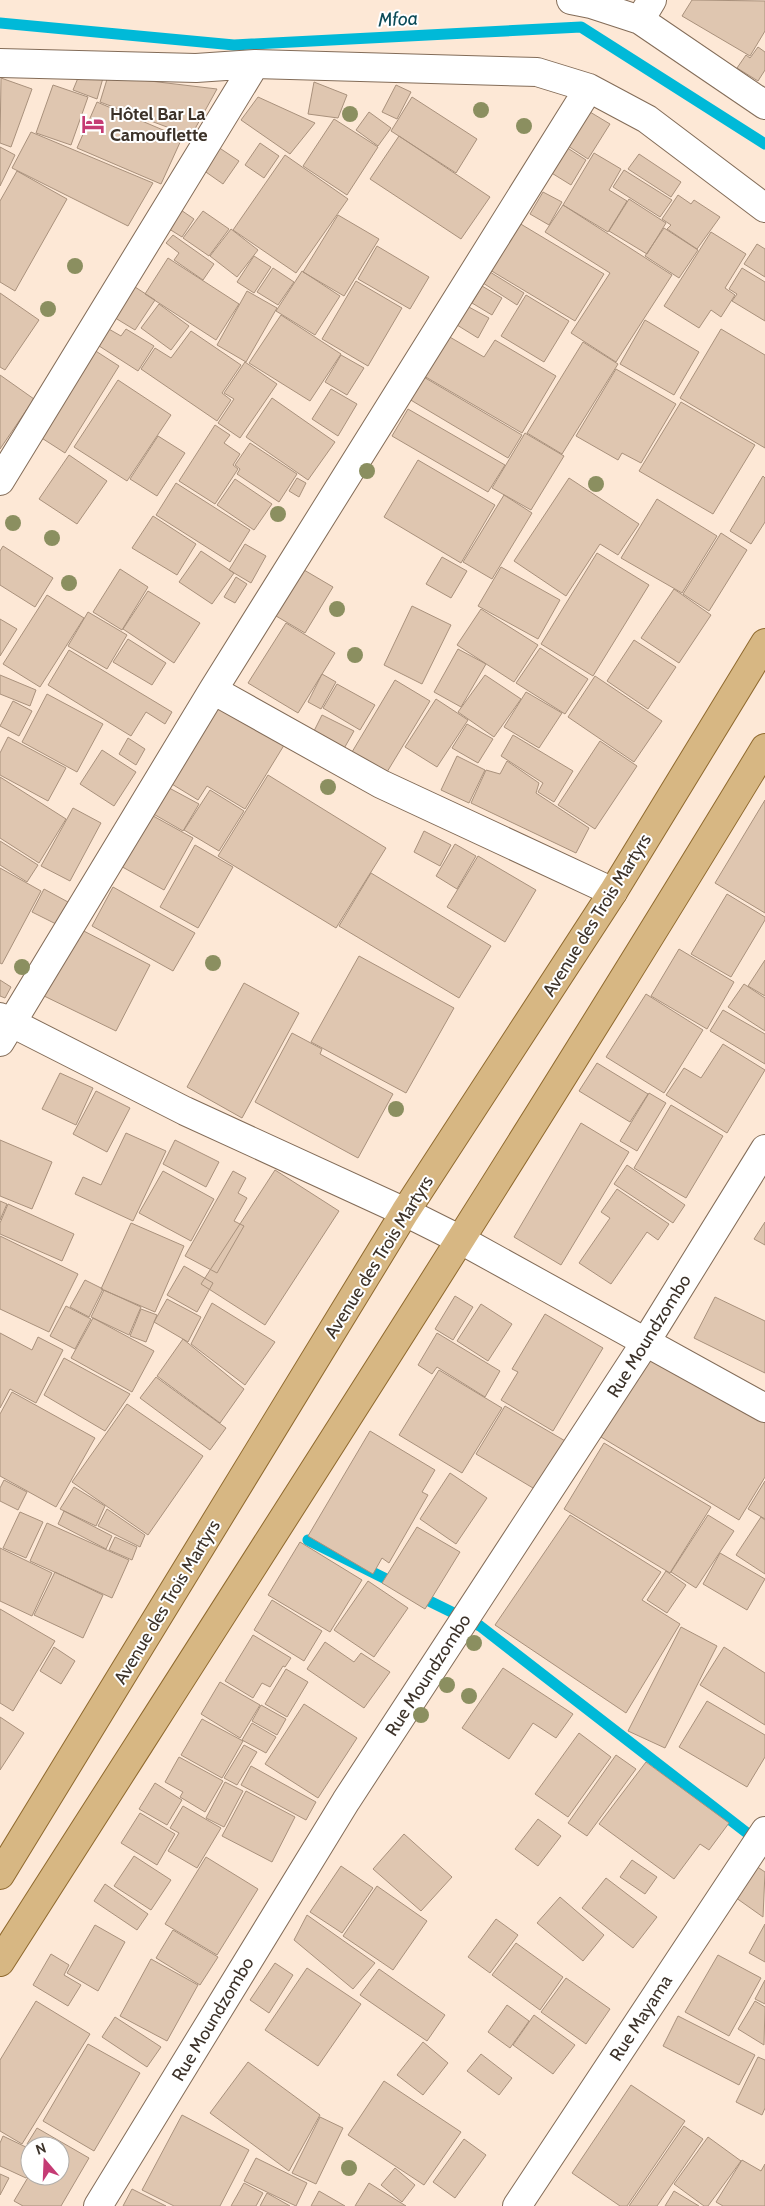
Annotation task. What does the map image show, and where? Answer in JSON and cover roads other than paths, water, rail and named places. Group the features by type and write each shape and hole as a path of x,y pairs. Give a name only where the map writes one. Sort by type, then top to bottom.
{"main road":[{"name":"Avenue des Trois Martyrs","path":"0,1875 405,1212 612,892 765,643"},
{"path":"0,1962 461,1240 654,932 765,748"}],"street":[{"path":"571,0 646,10 765,105"},
{"path":"0,63 196,68 255,64 537,72 589,88 647,119 765,208"},
{"path":"0,481 255,64"},
{"path":"589,88 4,1027 405,1212 461,1240 765,1408"},
{"path":"213,690 381,784 612,892"},
{"name":"Rue Moundzombo","path":"98,2206 346,1801 645,1343 765,1149"},
{"name":"Rue Mayama","path":"517,2206 765,1831"}],"waterway":[{"name":"Mfoa","path":"0,23 234,45 581,27 765,144"},
{"path":"308,1540 398,1585"},
{"path":"417,1595 480,1626 760,1843"}],"place":[{"name":"Hôtel Bar La Camouflette","path":"93,124"}]}
